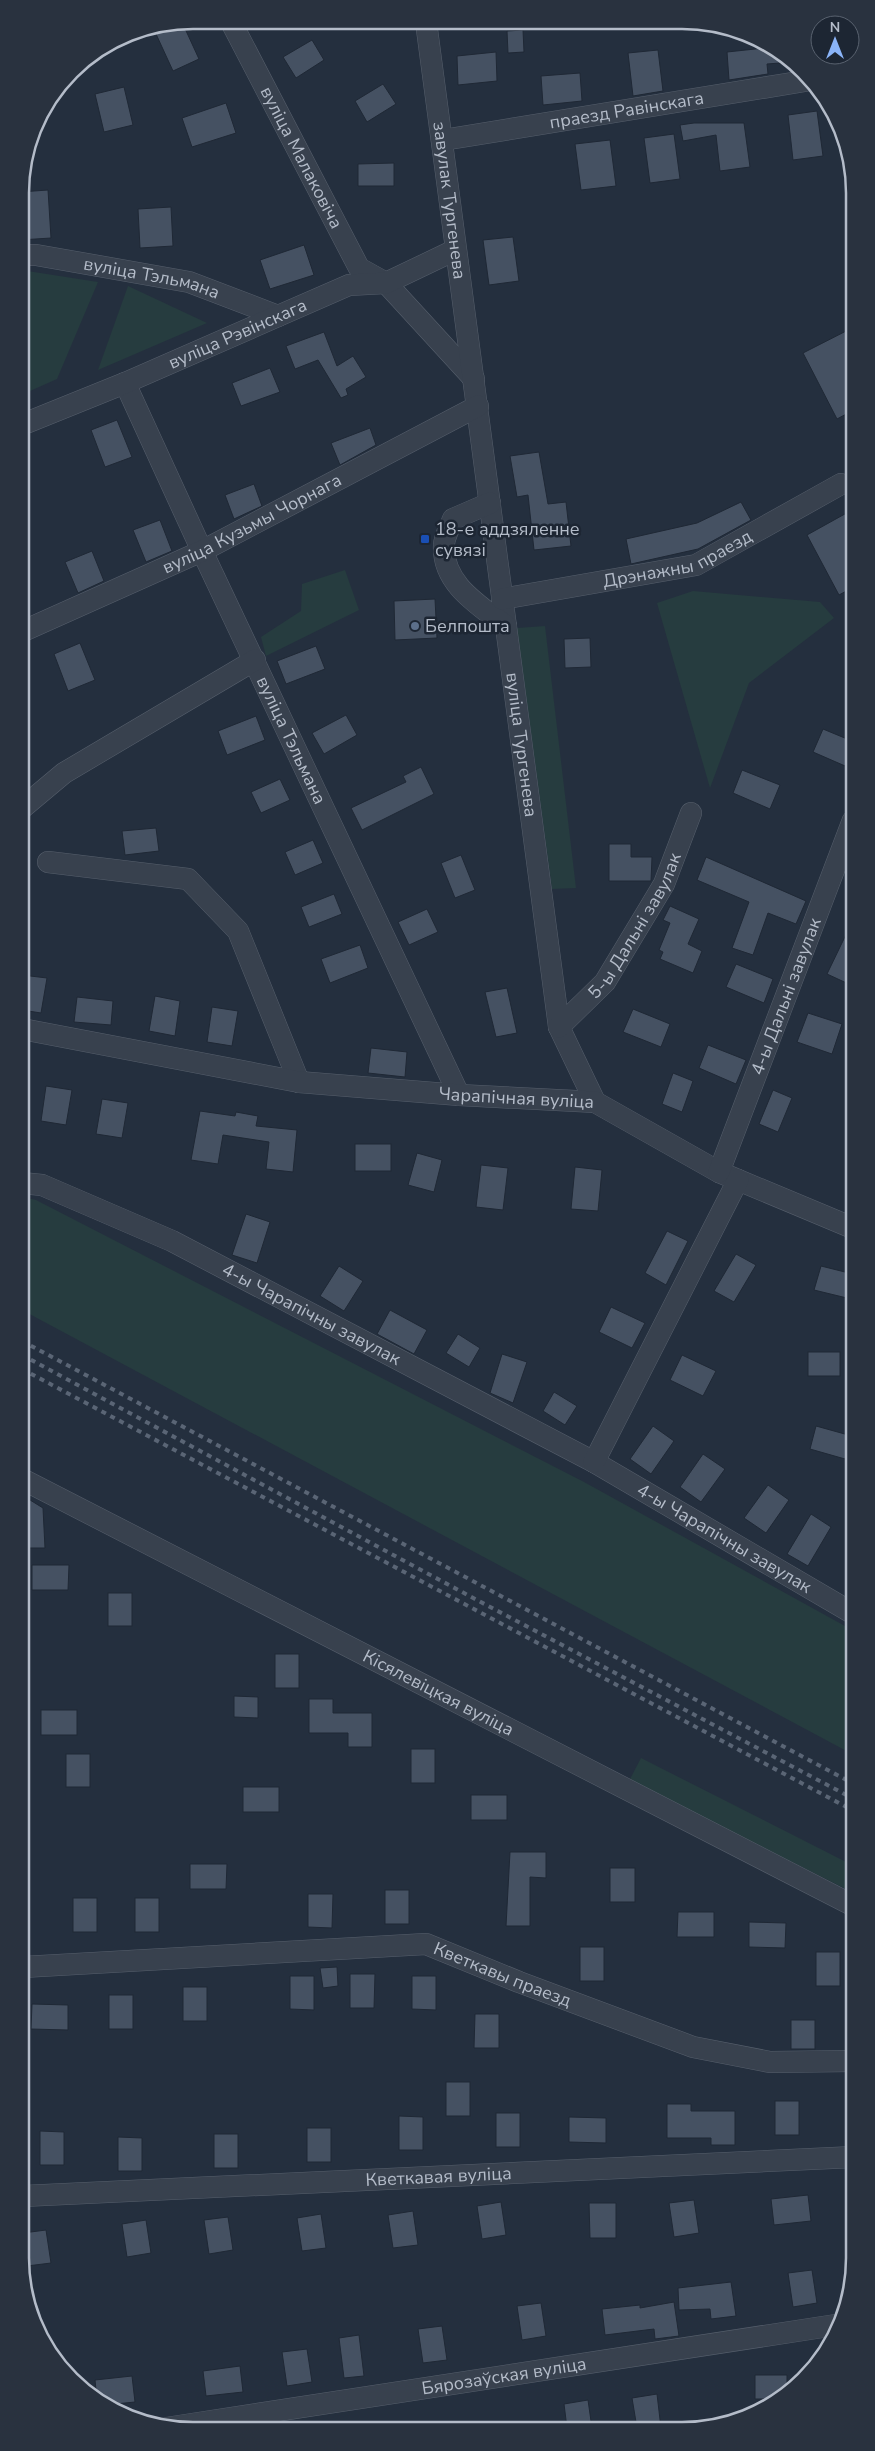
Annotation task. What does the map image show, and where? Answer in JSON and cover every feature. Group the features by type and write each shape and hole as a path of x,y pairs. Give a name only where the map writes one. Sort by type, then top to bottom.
{"street":[{"name":"вуліца Малаковіча","path":"235,29 359,268 386,283 474,379"},
{"name":"завулак Тургенева","path":"427,29 443,140 455,250 474,379"},
{"name":"праезд Равінскага","path":"443,140 802,81"},
{"name":"вуліца Рэвінскага","path":"29,422 126,383 349,285 386,283 455,250"},
{"name":"вуліца Тэльмана","path":"29,255 189,282 278,316"},
{"name":"вуліца Тургенева","path":"474,379 559,1027 595,1102"},
{"name":"вуліца Тэльмана","path":"126,383 202,551 459,1095"},
{"name":"вуліца Кузьмы Чорнага","path":"29,628 202,551 478,406"},
{"name":"Дрэнажны праезд","path":"502,599 696,565 841,484"},
{"path":"490,503 453,519 444,544 446,568 456,584 506,626"},
{"path":"29,802 64,773 255,660"},
{"name":"5-ы Дальні завулак","path":"559,1027 605,982 664,884 691,813"},
{"name":"4-ы Дальні завулак","path":"728,1176 846,840"},
{"path":"48,862 188,879 238,931 299,1082"},
{"name":"Чарапічная вуліца","path":"29,1030 299,1082 459,1095 595,1102 728,1176 846,1225"},
{"path":"594,1462 728,1176"},
{"name":"4-ы Чарапічны завулак","path":"29,1184 42,1185 172,1241 594,1462 846,1609"},
{"name":"Кісялевіцкая вуліца","path":"29,1483 846,1902"},
{"name":"Кветкавы праезд","path":"29,1967 426,1944 519,1982 693,2047 770,2062 846,2061"},
{"name":"Кветкавая вуліца","path":"29,2196 846,2157"},
{"name":"Бярозаўская вуліца","path":"205,2422 832,2326"}],"green space":[{"path":"29,271 98,282 57,379 29,391"},
{"path":"128,286 207,323 98,370"},
{"path":"345,570 359,610 266,656 261,637 301,611 302,584"},
{"path":"693,591 820,602 834,618 749,683 710,788 657,603"},
{"path":"545,626 576,888 552,889 517,628"},
{"path":"29,1198 36,1200 584,1482 846,1627 846,1751 29,1314"},
{"path":"641,1758 846,1862 846,1889 629,1781"}],"building":[{"path":"185,29 199,59 173,71 156,34"},
{"path":"523,30 524,52 508,53 507,31"},
{"path":"312,40 324,60 296,78 283,57"},
{"path":"760,49 782,63 767,64 768,74 729,80 727,52"},
{"path":"658,50 663,91 633,96 628,53"},
{"path":"496,52 497,81 458,85 457,56"},
{"path":"580,73 582,101 543,105 541,76"},
{"path":"383,84 396,104 367,122 355,101"},
{"path":"124,87 133,125 104,132 95,94"},
{"path":"226,103 236,133 192,147 182,118"},
{"path":"817,111 823,156 793,160 788,115"},
{"path":"694,123 744,123 750,167 720,171 716,135 683,141 680,125"},
{"path":"674,134 680,179 650,183 644,138"},
{"path":"610,140 616,186 581,190 575,144"},
{"path":"394,163 394,186 358,186 358,164"},
{"path":"48,190 51,238 29,239 29,191"},
{"path":"171,207 173,246 140,248 138,209"},
{"path":"513,237 519,281 489,285 483,240"},
{"path":"304,245 314,275 270,289 260,260"},
{"path":"846,331 846,414 837,419 803,353"},
{"path":"324,332 337,366 353,356 366,377 346,389 348,395 341,398 318,360 295,369 286,346"},
{"path":"270,368 280,392 241,406 232,383"},
{"path":"117,420 132,457 105,467 91,430"},
{"path":"370,428 376,445 340,465 331,443"},
{"path":"539,452 548,504 566,502 571,546 534,550 528,495 517,497 510,456"},
{"path":"254,484 262,506 234,519 225,495"},
{"path":"741,502 751,520 698,549 631,564 626,539 697,523"},
{"path":"846,513 846,591 839,595 807,535"},
{"path":"160,520 172,551 146,562 133,530"},
{"path":"92,551 104,581 78,593 65,562"},
{"name":"Белпошта","path":"435,599 437,638 395,640 394,601"},
{"path":"590,638 591,667 565,668 564,639"},
{"path":"80,643 95,680 68,691 54,654"},
{"path":"316,646 325,669 286,684 277,661"},
{"path":"346,715 357,735 324,754 312,733"},
{"path":"256,716 265,740 227,755 218,731"},
{"path":"823,729 846,739 846,766 813,752"},
{"path":"421,767 434,794 362,830 351,808 406,782 403,776"},
{"path":"742,770 780,785 770,809 733,793"},
{"path":"280,779 290,800 261,813 251,792"},
{"path":"156,828 159,851 125,855 122,831"},
{"path":"313,840 323,863 295,875 285,852"},
{"path":"609,844 631,844 631,857 652,857 651,881 609,881"},
{"path":"461,855 475,890 455,898 441,863"},
{"path":"706,857 806,901 796,924 768,913 753,955 732,948 749,902 697,880"},
{"path":"334,894 342,914 309,927 301,907"},
{"path":"670,906 699,919 688,944 702,951 693,973 660,959 663,952 659,950 670,923 663,920"},
{"path":"427,909 438,932 409,945 398,922"},
{"path":"846,935 846,983 827,974"},
{"path":"360,945 368,968 330,983 321,959"},
{"path":"736,964 773,979 764,1003 726,987"},
{"path":"29,976 47,978 41,1013 29,1011"},
{"path":"507,988 517,1033 496,1037 485,992"},
{"path":"155,996 180,1001 175,1036 149,1031"},
{"path":"77,997 113,1001 111,1025 74,1022"},
{"path":"212,1007 238,1011 232,1046 207,1042"},
{"path":"633,1009 670,1024 661,1047 623,1032"},
{"path":"808,1013 842,1024 832,1054 797,1042"},
{"path":"708,1045 746,1060 736,1084 699,1068"},
{"path":"371,1048 407,1052 405,1077 368,1073"},
{"path":"673,1073 693,1081 682,1112 662,1104"},
{"path":"46,1086 72,1090 66,1125 41,1121"},
{"path":"773,1090 792,1098 778,1132 759,1124"},
{"path":"102,1099 128,1103 122,1138 96,1134"},
{"path":"200,1111 235,1116 236,1112 258,1116 256,1126 297,1130 293,1172 266,1169 269,1142 223,1135 218,1164 191,1160"},
{"path":"355,1144 391,1144 391,1171 355,1171"},
{"path":"417,1153 442,1160 434,1192 408,1185"},
{"path":"481,1165 508,1168 503,1210 476,1207"},
{"path":"575,1167 602,1170 598,1211 571,1209"},
{"path":"246,1214 270,1222 257,1263 232,1255"},
{"path":"667,1231 688,1241 666,1285 645,1273"},
{"path":"736,1254 756,1265 734,1302 714,1291"},
{"path":"339,1266 363,1281 344,1311 320,1296"},
{"path":"821,1266 846,1272 846,1298 814,1290"},
{"path":"611,1307 645,1323 632,1348 599,1332"},
{"path":"390,1310 427,1330 414,1354 377,1334"},
{"path":"458,1334 480,1348 469,1367 446,1353"},
{"path":"808,1352 840,1352 840,1376 808,1376"},
{"path":"502,1354 527,1362 513,1403 490,1393"},
{"path":"682,1355 716,1371 703,1396 670,1380"},
{"path":"554,1392 577,1406 565,1425 543,1411"},
{"path":"653,1426 674,1441 651,1474 630,1459"},
{"path":"816,1426 846,1434 845,1459 810,1449"},
{"path":"703,1454 725,1469 701,1502 680,1487"},
{"path":"768,1485 789,1500 766,1533 744,1518"},
{"path":"29,1499 43,1508 45,1548 29,1548"},
{"path":"811,1514 831,1527 808,1566 787,1554"},
{"path":"32,1565 69,1565 68,1590 32,1590"},
{"path":"108,1593 132,1593 132,1626 108,1626"},
{"path":"275,1654 299,1654 299,1688 275,1688"},
{"path":"234,1696 258,1697 258,1718 234,1717"},
{"path":"309,1699 333,1699 333,1713 372,1713 372,1747 348,1747 348,1733 309,1733"},
{"path":"41,1710 77,1710 77,1735 41,1735"},
{"path":"411,1749 435,1749 435,1783 411,1783"},
{"path":"66,1754 90,1754 90,1787 66,1787"},
{"path":"243,1787 279,1787 279,1812 243,1812"},
{"path":"471,1795 507,1795 507,1820 471,1820"},
{"path":"510,1852 546,1852 546,1878 530,1877 530,1926 506,1926"},
{"path":"190,1864 227,1864 226,1889 190,1889"},
{"path":"610,1868 635,1868 635,1902 610,1902"},
{"path":"385,1890 409,1890 409,1924 385,1924"},
{"path":"308,1894 333,1894 332,1928 308,1927"},
{"path":"73,1898 97,1898 97,1932 73,1932"},
{"path":"135,1898 159,1898 159,1932 135,1932"},
{"path":"678,1912 714,1912 714,1937 677,1937"},
{"path":"749,1922 786,1923 785,1948 749,1947"},
{"path":"580,1947 604,1947 604,1981 580,1981"},
{"path":"816,1952 840,1952 840,1986 816,1986"},
{"path":"337,1967 338,1986 323,1988 320,1968"},
{"path":"350,1974 375,1974 374,2008 350,2008"},
{"path":"290,1976 314,1976 314,2010 290,2009"},
{"path":"412,1976 436,1976 436,2010 412,2009"},
{"path":"183,1987 207,1987 207,2021 183,2021"},
{"path":"109,1995 133,1995 133,2029 109,2029"},
{"path":"32,2004 68,2005 68,2030 31,2029"},
{"path":"475,2014 499,2014 499,2048 474,2048"},
{"path":"791,2020 815,2020 815,2049 791,2049"},
{"path":"446,2082 470,2082 470,2116 446,2116"},
{"path":"775,2101 799,2101 799,2135 775,2135"},
{"path":"667,2104 691,2104 691,2111 735,2111 735,2145 711,2145 711,2138 667,2138"},
{"path":"496,2113 520,2113 520,2147 496,2147"},
{"path":"399,2116 423,2117 423,2150 399,2150"},
{"path":"569,2117 606,2118 606,2143 569,2142"},
{"path":"307,2128 331,2128 331,2162 307,2162"},
{"path":"40,2131 64,2132 64,2165 40,2165"},
{"path":"214,2134 238,2134 238,2168 214,2168"},
{"path":"118,2137 142,2138 142,2171 118,2171"},
{"path":"808,2195 811,2221 774,2225 771,2199"},
{"path":"694,2200 699,2233 674,2237 669,2203"},
{"path":"501,2202 506,2235 482,2239 477,2206"},
{"path":"589,2203 616,2203 616,2238 590,2238"},
{"path":"413,2211 418,2245 393,2248 388,2215"},
{"path":"321,2214 326,2248 302,2251 297,2218"},
{"path":"228,2217 233,2250 209,2254 204,2220"},
{"path":"146,2220 151,2253 127,2257 122,2224"},
{"path":"46,2230 51,2263 29,2266 29,2232"},
{"path":"812,2270 817,2303 793,2307 788,2273"},
{"path":"731,2282 736,2316 711,2319 710,2309 679,2310 678,2288"},
{"path":"674,2302 679,2336 655,2339 654,2329 605,2335 602,2309 640,2305 640,2308"},
{"path":"541,2303 546,2336 522,2340 517,2306"},
{"path":"442,2326 447,2360 423,2363 418,2329"},
{"path":"359,2335 364,2376 344,2378 339,2338"},
{"path":"307,2349 312,2382 287,2386 282,2352"},
{"path":"240,2366 243,2392 206,2396 203,2371"},
{"path":"755,2375 787,2375 787,2384 782,2388 766,2399 755,2399"},
{"path":"132,2376 135,2402 118,2404 110,2400 96,2390 95,2380"},
{"path":"657,2394 660,2422 636,2422 632,2398"},
{"path":"588,2400 591,2422 566,2422 564,2404"}],"railway":[{"path":"29,1345 846,1780"},
{"path":"29,1359 475,1599 846,1795"},
{"path":"29,1373 846,1807"}],"place":[{"name":"18-е аддзяленне сувязі","path":"425,539"},
{"name":"Белпошта","path":"415,626"}]}
